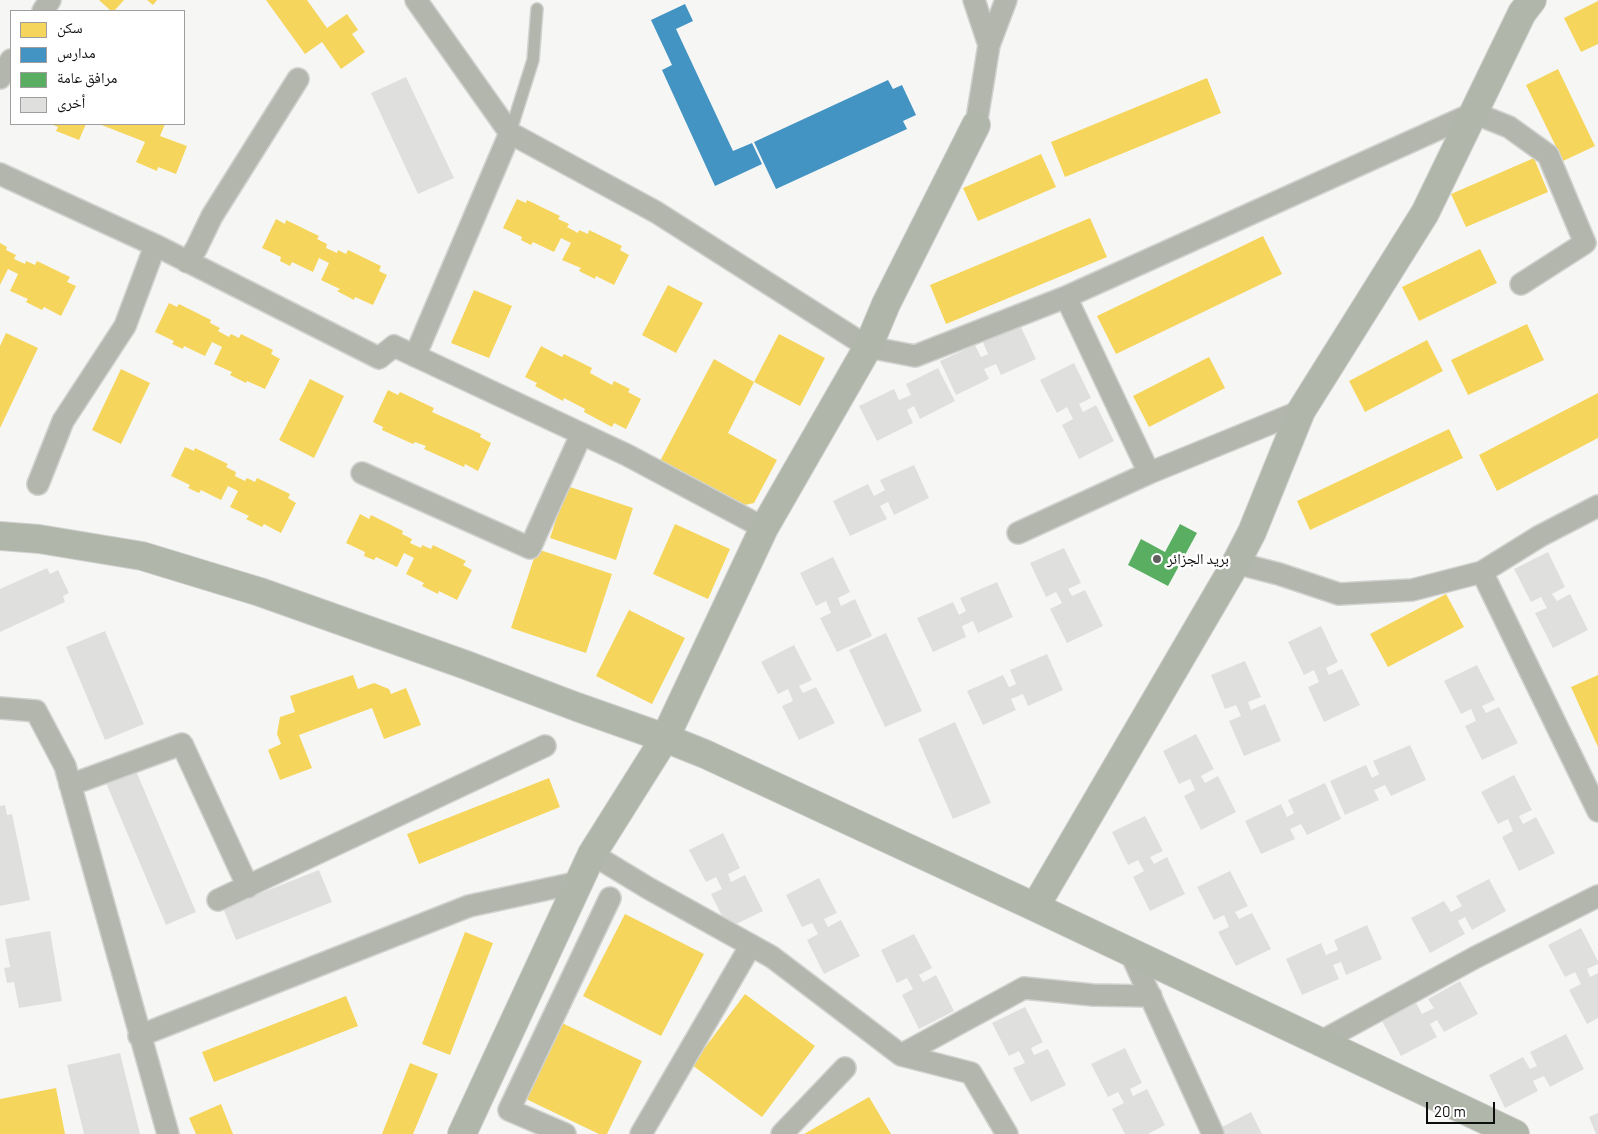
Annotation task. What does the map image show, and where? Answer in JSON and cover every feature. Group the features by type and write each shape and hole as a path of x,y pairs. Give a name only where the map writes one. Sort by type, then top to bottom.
{"street":[{"path":"416,0 510,133 656,212 868,347 915,356 1066,297 1474,113 1509,127 1548,155 1585,243 1522,284"},
{"path":"974,0 989,45"},
{"path":"462,1134 592,854 665,738 764,528 868,347 886,304 976,125 989,45 1006,0"},
{"path":"1035,907 1236,563 1252,532 1301,411 1425,213 1522,13 1532,0"},
{"path":"0,78 10,62"},
{"path":"186,262 196,249 212,216 298,79"},
{"path":"415,356 510,133"},
{"path":"0,174 155,246 379,358 394,346 626,455 764,528"},
{"path":"38,484 63,420 125,326 155,246"},
{"path":"1066,297 1149,473"},
{"path":"1018,533 1149,473 1301,411"},
{"path":"362,473 530,548 581,435"},
{"path":"1236,563 1280,574 1339,594 1412,590 1482,572 1540,536 1598,506"},
{"path":"0,536 39,539 151,558 270,595 665,738 705,754 1035,907 1515,1134"},
{"path":"1482,572 1598,811"},
{"path":"0,708 36,711 65,766 139,1036 168,1134"},
{"path":"70,785 182,744 248,887"},
{"path":"218,900 545,746"},
{"path":"592,854 648,888 772,957 901,1055 971,1074 1007,1134"},
{"path":"139,1036 469,906 580,882"},
{"path":"1320,1042 1476,957 1598,896"},
{"path":"564,1134 510,1110 610,898"},
{"path":"641,1134 751,945"},
{"path":"1131,954 1213,1134"},
{"path":"901,1055 1024,988 1093,994 1151,996"},
{"path":"782,1134 845,1068"}],"lane":[{"path":"510,133 533,60 537,9"}],"building: سكن":[{"path":"99,0 124,0 115,10 110,10"},
{"path":"147,0 157,0 153,5"},
{"path":"266,0 307,0 327,28 347,14 358,30 352,34 365,52 341,69 322,42 305,54"},
{"path":"1598,1 1598,44 1581,52 1564,18"},
{"path":"1558,69 1595,146 1563,161 1526,85"},
{"path":"1207,78 1221,113 1065,177 1051,142"},
{"path":"53,125 86,125 79,140 56,131 58,127"},
{"path":"102,125 165,125 160,136 187,146 176,174 158,167 157,171 136,162 145,142"},
{"path":"1041,154 1056,187 978,221 963,188"},
{"path":"1534,158 1548,192 1466,227 1451,194"},
{"path":"517,199 526,203 527,200 560,216 558,219 569,224 567,227 578,233 579,230 588,234 589,230 622,246 620,250 629,255 614,285 596,276 595,279 579,271 581,268 562,260 571,243 561,238 554,252 533,242 531,245 521,240 522,237 503,228"},
{"path":"1090,218 1107,257 946,324 930,285"},
{"path":"276,219 285,224 286,220 319,236 317,239 327,244 326,248 337,253 338,250 346,254 348,250 381,266 379,271 387,275 373,305 355,297 354,300 337,291 340,289 321,280 329,263 319,258 313,272 292,262 290,266 280,261 281,257 262,248"},
{"path":"1263,236 1282,274 1116,354 1097,316"},
{"path":"0,243 7,247 6,250 16,255 14,259 25,264 26,261 35,265 37,261 70,277 67,282 76,286 61,316 44,307 42,310 26,302 28,299 10,291 18,274 8,269 0,285"},
{"path":"1480,249 1497,283 1419,321 1402,287"},
{"path":"668,285 703,303 676,353 642,335"},
{"path":"474,290 512,306 489,358 451,343"},
{"path":"169,303 177,307 179,304 211,320 210,323 220,328 218,331 229,337 231,334 239,338 241,334 273,350 271,354 280,359 265,389 247,381 246,383 230,375 232,372 214,364 222,347 212,342 205,356 184,346 183,349 172,344 174,341 155,332"},
{"path":"1527,324 1544,360 1468,395 1451,360"},
{"path":"6,333 38,348 0,428 0,346"},
{"path":"779,334 825,358 800,406 754,382"},
{"path":"1427,340 1443,371 1365,412 1349,381"},
{"path":"541,346 562,357 564,354 592,368 590,373 612,385 614,381 630,389 628,392 641,399 626,429 614,423 612,427 584,412 585,409 564,398 563,401 535,386 537,383 525,377"},
{"path":"1209,357 1225,388 1149,427 1133,396"},
{"path":"714,359 754,382 728,433 777,460 754,503 740,506 659,463"},
{"path":"121,369 150,383 121,444 92,430"},
{"path":"310,379 344,396 314,458 279,440"},
{"path":"388,390 398,395 400,392 434,408 432,412 481,434 480,437 491,443 478,471 465,464 464,467 424,449 426,446 415,442 413,444 382,430 383,427 373,422"},
{"path":"1598,393 1598,438 1497,491 1479,455"},
{"path":"1449,429 1463,458 1310,530 1297,501"},
{"path":"185,447 194,451 195,448 228,464 226,467 236,472 235,476 245,481 247,478 255,482 257,478 290,494 288,498 296,503 281,533 264,524 262,527 246,519 249,516 230,507 238,491 228,486 221,500 201,490 199,493 188,488 190,485 171,476"},
{"path":"567,486 633,508 616,560 550,538"},
{"path":"360,514 369,519 371,515 403,531 402,534 412,539 410,543 421,548 422,545 431,549 433,545 466,561 463,565 472,570 457,600 439,591 438,594 422,586 424,583 406,574 414,558 404,553 397,567 376,557 374,560 364,556 365,552 346,543"},
{"path":"675,524 730,549 708,599 653,574"},
{"path":"537,549 612,574 586,653 511,628"},
{"path":"1446,594 1464,627 1388,667 1370,634"},
{"path":"629,610 685,638 652,704 596,676"},
{"path":"353,675 358,689 374,683 389,689 391,694 406,688 421,725 384,739 372,708 299,735 312,768 280,780 268,750 281,744 277,734 280,717 295,712 290,696"},
{"path":"1598,675 1598,747 1571,687"},
{"path":"549,778 560,807 419,864 407,834"},
{"path":"625,914 704,954 661,1036 583,996"},
{"path":"465,932 493,943 450,1055 422,1044"},
{"path":"745,994 815,1046 762,1117 692,1065"},
{"path":"346,996 358,1026 214,1082 202,1052"},
{"path":"562,1023 642,1061 607,1134 599,1134 526,1099"},
{"path":"410,1063 438,1074 413,1134 382,1134"},
{"path":"56,1088 65,1134 0,1134 0,1099"},
{"path":"869,1097 891,1134 804,1134"},
{"path":"221,1104 233,1134 196,1134 189,1118"}],"building: مدارس":[{"path":"685,4 693,21 676,29 733,151 752,143 762,164 715,186 662,70 672,65 651,20"},
{"path":"888,80 893,89 902,85 916,115 903,121 907,129 776,189 754,142"}],"building: مرافق عامة":[{"name":"بريد الجزائر","path":"1180,524 1197,533 1168,586 1128,565 1141,539 1165,552"}],"building: أخرى":[{"path":"406,77 454,178 418,194 371,93"},
{"path":"1019,323 1036,359 1001,375 996,364 984,369 989,379 956,395 940,361 975,345 981,357 988,354 982,340"},
{"path":"1074,363 1091,398 1079,404 1083,412 1096,405 1114,441 1079,459 1062,425 1073,419 1067,407 1057,413 1040,380"},
{"path":"938,368 955,401 920,419 914,406 907,410 913,423 877,441 859,406 894,389 899,400 911,395 906,384"},
{"path":"914,465 929,498 894,515 888,502 880,506 887,519 850,536 833,501 868,484 874,496 885,490 880,480"},
{"path":"1064,548 1081,583 1068,589 1072,596 1085,590 1103,626 1067,643 1050,609 1062,603 1056,592 1046,597 1030,563"},
{"path":"1548,552 1565,587 1552,594 1557,601 1570,594 1588,630 1553,648 1535,613 1547,608 1541,597 1531,602 1514,569"},
{"path":"833,557 850,592 838,598 841,606 855,599 872,636 837,652 820,618 831,613 826,601 816,606 800,573"},
{"path":"47,568 50,574 58,570 69,593 63,596 65,602 0,632 0,589"},
{"path":"997,582 1013,617 978,633 973,621 962,626 966,637 933,652 917,618 953,602 959,615 966,611 960,598"},
{"path":"1321,626 1338,662 1326,668 1329,675 1342,669 1360,705 1324,722 1308,687 1319,682 1314,670 1304,675 1288,642"},
{"path":"105,631 144,724 105,740 66,647"},
{"path":"886,633 922,711 885,727 849,650"},
{"path":"794,645 812,680 799,686 803,693 816,687 835,723 799,740 782,706 793,701 788,689 778,694 761,662"},
{"path":"1047,654 1063,690 1028,706 1023,694 1011,699 1016,710 983,725 967,691 1003,675 1009,687 1016,684 1010,670"},
{"path":"1245,661 1261,697 1248,702 1251,710 1265,704 1281,741 1244,756 1229,721 1241,716 1236,705 1225,709 1211,675"},
{"path":"1477,665 1495,700 1482,706 1486,713 1499,707 1518,743 1482,760 1465,726 1476,721 1471,709 1461,714 1444,681"},
{"path":"955,722 991,803 953,819 918,739"},
{"path":"1196,734 1214,769 1201,776 1205,783 1218,776 1236,812 1201,830 1184,796 1195,790 1190,779 1179,784 1163,751"},
{"path":"1410,745 1426,780 1391,796 1385,785 1374,790 1379,800 1345,815 1330,781 1366,765 1372,778 1379,774 1373,761"},
{"path":"136,771 196,912 166,925 106,783"},
{"path":"1514,775 1532,810 1519,816 1523,824 1536,817 1555,853 1519,871 1502,837 1513,831 1508,819 1498,824 1481,792"},
{"path":"1325,783 1341,819 1307,835 1301,824 1290,829 1295,839 1261,854 1245,821 1281,804 1287,817 1294,813 1288,800"},
{"path":"5,805 7,815 12,814 30,900 0,906 0,806"},
{"path":"1145,816 1163,851 1150,857 1154,864 1167,857 1185,894 1150,911 1133,877 1144,871 1138,860 1128,865 1112,832"},
{"path":"723,833 740,868 728,874 731,882 745,875 763,911 728,928 711,894 722,889 716,877 706,882 689,850"},
{"path":"319,870 332,902 236,940 223,908"},
{"path":"1230,871 1248,906 1235,912 1239,919 1252,913 1271,949 1236,966 1218,932 1229,927 1224,915 1214,920 1197,887"},
{"path":"819,878 837,913 824,919 828,927 841,920 860,956 824,974 807,940 818,934 812,923 802,927 786,895"},
{"path":"1489,879 1506,911 1472,930 1465,917 1458,921 1465,934 1430,953 1411,918 1444,901 1451,912 1462,906 1456,896"},
{"path":"1367,925 1382,959 1346,975 1341,962 1333,965 1339,979 1302,995 1286,959 1321,943 1326,955 1338,950 1334,940"},
{"path":"1581,928 1598,961 1598,964 1587,969 1590,977 1598,973 1598,1018 1587,1024 1569,990 1581,984 1575,972 1565,977 1548,945"},
{"path":"50,931 62,1001 19,1008 14,982 7,983 4,968 10,967 5,939"},
{"path":"914,934 932,968 919,975 923,982 936,975 954,1011 919,1029 902,995 913,989 907,978 897,983 881,950"},
{"path":"1460,981 1478,1014 1444,1032 1437,1020 1430,1024 1437,1037 1401,1056 1382,1021 1416,1003 1422,1014 1434,1008 1428,999"},
{"path":"1025,1007 1043,1042 1031,1048 1034,1055 1048,1049 1066,1085 1031,1102 1013,1068 1025,1063 1019,1051 1009,1056 992,1023"},
{"path":"1566,1034 1584,1069 1550,1087 1544,1076 1533,1081 1538,1091 1505,1108 1489,1075 1523,1057 1530,1069 1537,1066 1530,1052"},
{"path":"1125,1048 1142,1083 1130,1089 1133,1096 1147,1089 1165,1125 1148,1134 1125,1134 1112,1109 1124,1103 1118,1092 1108,1097 1091,1064"},
{"path":"120,1053 140,1134 84,1134 67,1065"},
{"path":"1251,1112 1262,1134 1220,1134 1218,1129"},
{"path":"1598,1113 1598,1134 1596,1134 1589,1117"}],"place":[{"name":"بريد الجزائر","path":"1157,559"}]}
